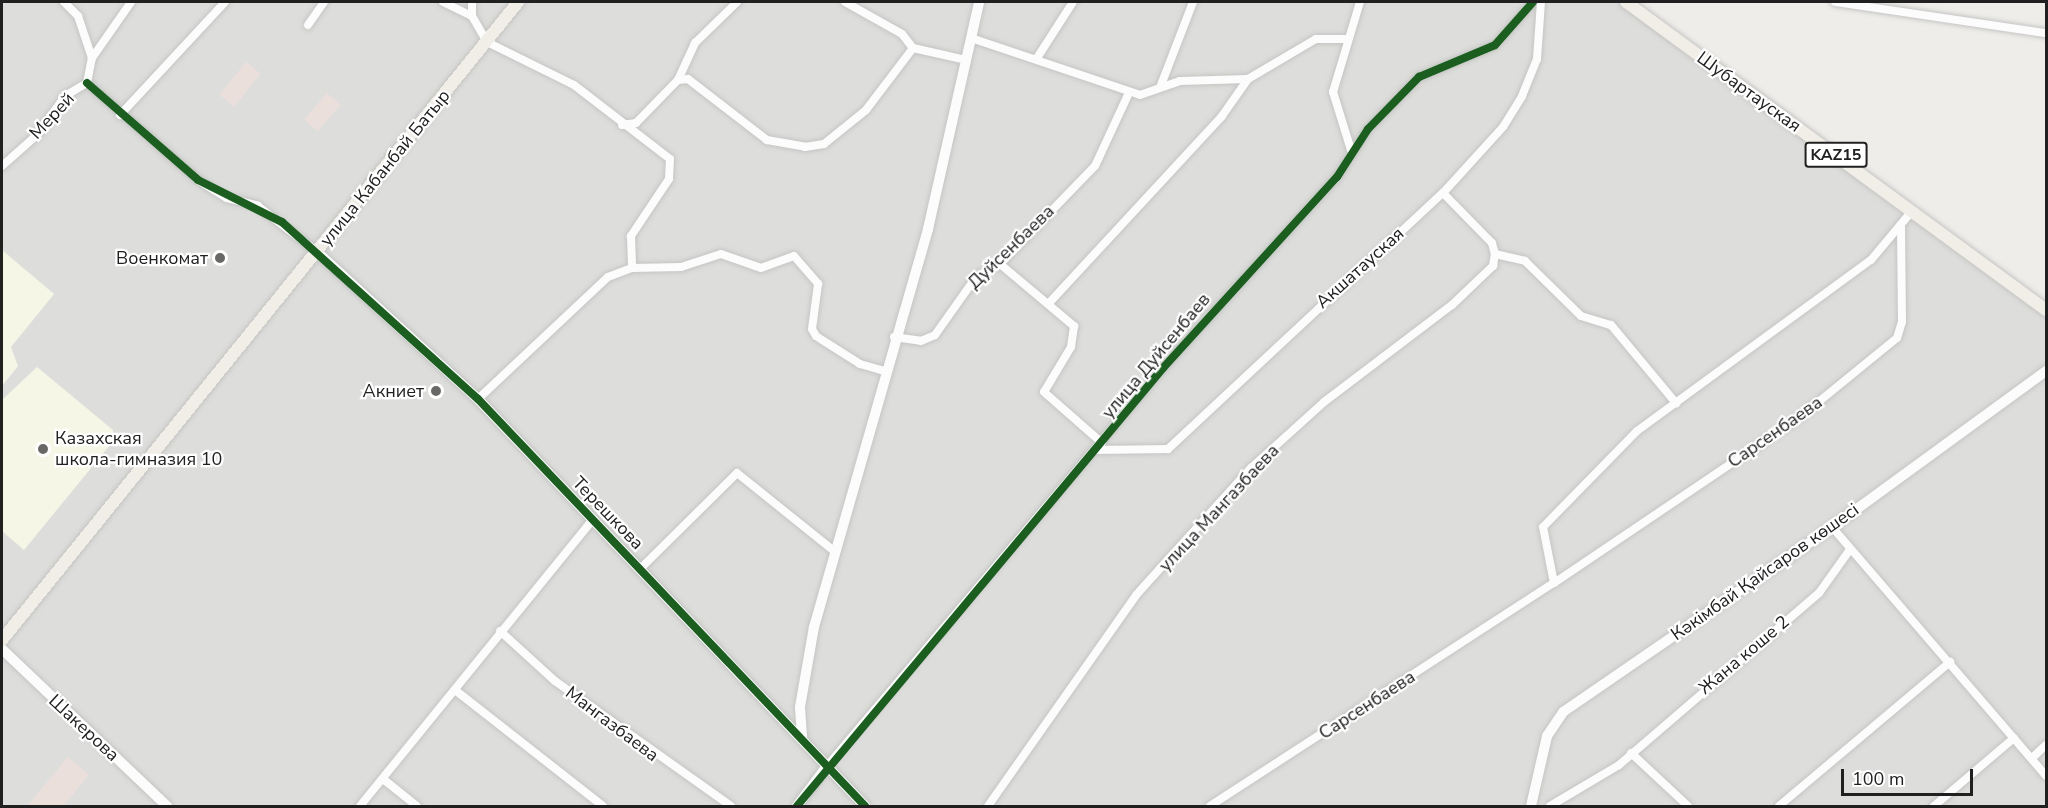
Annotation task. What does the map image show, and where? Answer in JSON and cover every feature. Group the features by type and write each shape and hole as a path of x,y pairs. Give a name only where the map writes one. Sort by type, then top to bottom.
{"main road":[{"name":"улица Кабанбай Батыр","path":"2,640 518,2"},
{"name":"Шубартауская","path":"1626,2 2046,310"}],"street":[{"path":"64,2 78,16 92,58"},
{"name":"Мерей","path":"2,165 37,135 65,96 87,83 92,58 131,2"},
{"path":"120,115 225,2"},
{"path":"308,25 324,2"},
{"path":"443,2 472,16"},
{"path":"472,2 472,16 487,42 574,85 622,125 661,150 672,169 637,220 632,268"},
{"path":"622,125 636,123 678,80 695,43 737,2"},
{"path":"845,2 902,34 913,48 966,60"},
{"path":"802,736 806,665 834,550 930,218 979,2"},
{"path":"1037,58 1073,2"},
{"path":"1161,85 1193,2"},
{"path":"1351,150 1333,92 1346,39 1360,2"},
{"name":"улица Дуйсенбаев","path":"827,766 1100,447 1221,301 1337,177 1351,150 1419,77 1495,45 1533,2"},
{"name":"Акшатауская","path":"1100,447 1168,449 1443,193 1503,127 1522,96 1537,59 1541,2"},
{"path":"1835,2 2046,33"},
{"path":"971,38 1037,58 1128,95 1161,85 1248,79"},
{"path":"1049,303 1222,116 1248,79 1316,39 1346,39"},
{"path":"678,80 699,84 767,140 806,147 824,144 866,110 913,48"},
{"path":"87,83 120,115 198,180 226,198 258,206 317,252"},
{"name":"Дуйсенбаева","path":"894,337 921,341 935,336 976,278 1000,264 1095,166 1128,95"},
{"path":"1443,193 1492,243 1495,254 1525,261 1581,316 1611,325 1676,403"},
{"path":"1554,584 1543,527 1637,431 1871,260 1912,211"},
{"name":"Сарсенбаева","path":"1210,807 1554,584 1800,417 1897,338 1902,322 1901,225"},
{"name":"Терешкова","path":"317,252 478,399 802,736 865,807"},
{"path":"478,399 592,290 632,268 681,267 721,254 760,268 794,256 818,284 812,329 816,336 860,364 885,371"},
{"name":"улица Мангазбаева","path":"988,807 1137,594 1237,483 1324,402 1452,305 1493,266 1495,254"},
{"path":"1000,264 1074,326 1074,336 1044,392 1100,447"},
{"name":"Кәкімбай Қайсаров көшесі","path":"1531,807 1547,736 1563,712 1832,527 2046,371"},
{"path":"641,568 737,473 834,550"},
{"path":"360,807 500,631 593,519"},
{"path":"1832,527 1850,551 1950,662 2046,776"},
{"name":"Жана коше 2","path":"1551,807 1631,753 1819,593 1850,551"},
{"name":"Мангазбаева","path":"500,631 563,687 731,807"},
{"name":"Шакерова","path":"2,649 167,807"},
{"path":"1779,807 1950,662"},
{"path":"455,690 603,807"},
{"path":"1934,807 2014,738"},
{"path":"2032,758 2046,745"},
{"path":"1631,753 1688,807"},
{"path":"797,807 827,766"},
{"path":"383,779 417,807"}],"shaded area":[{"path":"2,2 1633,2 2046,303 2046,806 2,806"},
{"path":"246,62 261,74 234,107 220,95"},
{"path":"327,93 341,105 318,131 304,119"},
{"path":"2,250 54,294 11,347 18,366 2,386"},
{"path":"37,367 113,430 114,440 24,550 2,531 2,400"},
{"path":"68,757 89,775 63,806 27,806"}],"cycle path":[{"path":"797,806 1163,368 1337,177 1368,129 1419,77 1495,45 1533,2"},
{"path":"87,83 198,180 282,222 478,399 865,806"}],"place":[{"name":"Военкомат","path":"220,258"},
{"name":"Акниет","path":"436,391"},
{"name":"Казахская школа-гимназия 10","path":"43,449"}]}
